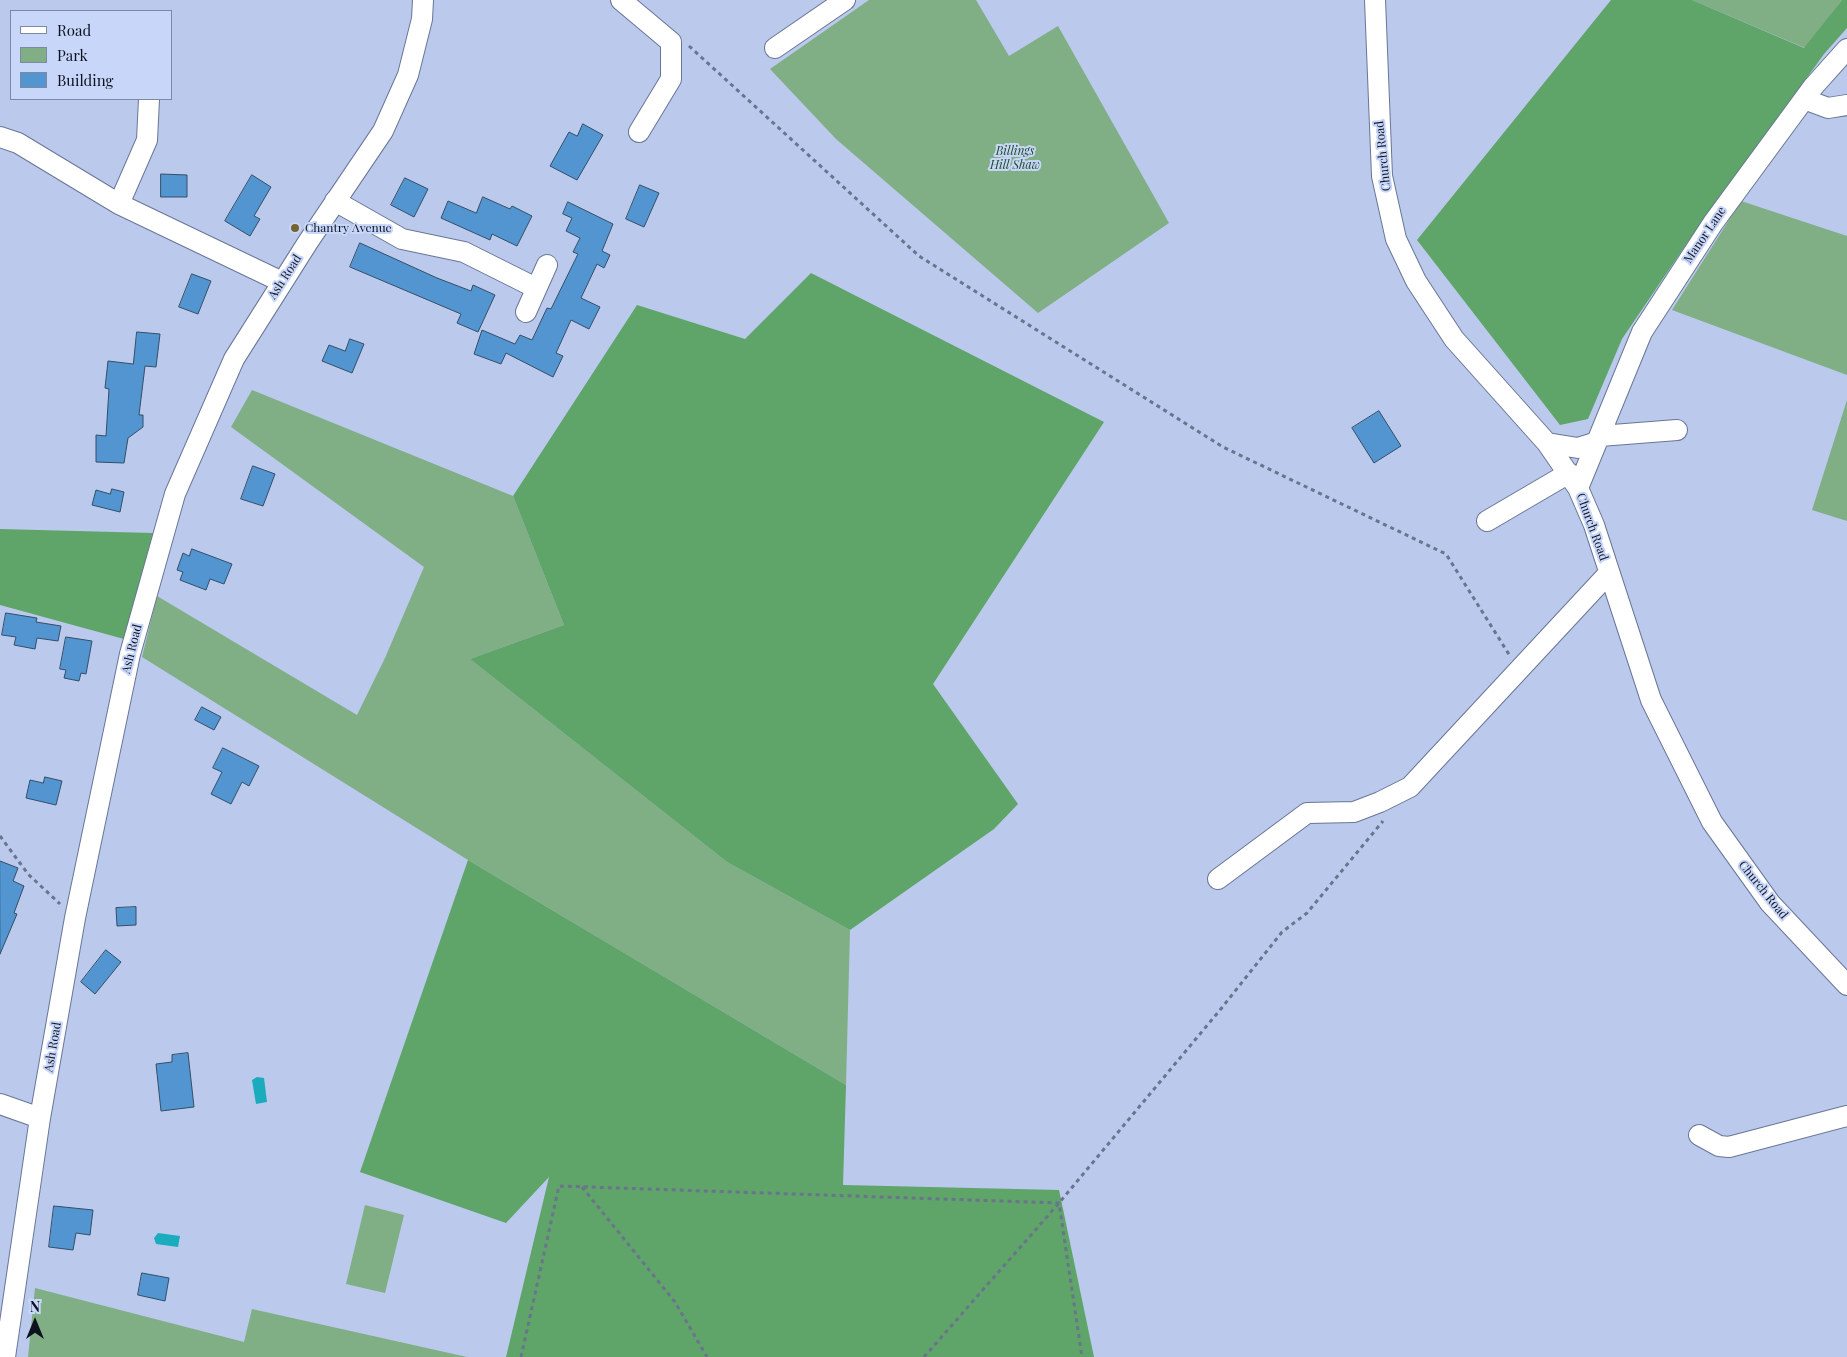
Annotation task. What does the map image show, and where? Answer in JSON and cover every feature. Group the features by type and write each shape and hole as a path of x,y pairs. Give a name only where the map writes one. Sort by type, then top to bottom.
{"street":[{"name":"Ash Road","path":"5,1357 40,1118 75,918 130,654 175,494 234,359 282,282 383,131 408,75 422,19 423,0"},
{"path":"621,0 671,42 672,79 639,132"},
{"path":"775,48 845,0"},
{"name":"Church Road","path":"1375,0 1382,176 1396,239 1416,281 1454,339 1547,443 1574,481 1594,525 1651,700 1712,822 1770,903 1847,985"},
{"name":"Manor Lane","path":"1574,481 1599,439 1642,332 1713,223 1804,99 1847,49"},
{"path":"1804,99 1828,108 1847,105"},
{"path":"119,204 147,140 150,100"},
{"path":"0,137 18,143 119,204 282,282"},
{"path":"335,201 402,239 464,252 536,288"},
{"path":"526,312 547,265"},
{"path":"1547,443 1578,448 1599,439 1677,430"},
{"path":"1487,521 1574,481"},
{"path":"1218,879 1307,813 1354,812 1410,787 1609,573"},
{"path":"0,1104 40,1118"},
{"path":"1699,1135 1719,1146 1729,1147 1847,1116"}],"path":[{"path":"682,40 919,256 1223,447 1446,554 1518,669"},
{"path":"924,1357 1059,1203 1220,1010 1282,932 1307,913 1386,817"},
{"path":"0,836 28,874 75,918"},
{"path":"521,1357 559,1186 1059,1203"},
{"path":"582,1187 676,1302 707,1357"},
{"path":"1059,1203 1082,1357"}],"green space":[{"name":"Billings Hill Shaw","path":"869,0 976,0 1009,56 1058,26 1169,223 1038,313 836,139 770,69"},
{"path":"1692,0 1842,0 1805,48"},
{"path":"1741,201 1847,236 1847,375 1672,310"},
{"path":"252,390 513,496 564,625 470,659 727,862 850,930 846,1085 468,860 142,657 157,596 357,715 385,658 424,567 231,427"},
{"path":"1847,400 1847,521 1812,510"},
{"path":"365,1205 404,1215 385,1293 346,1284"},
{"path":"35,1288 244,1342 252,1309 467,1357 28,1357"}],"shaded area":[{"path":"1611,0 1692,0 1804,48 1842,0 1847,0 1847,28 1824,54 1685,246 1622,339 1588,419 1560,425 1417,240"},
{"path":"811,273 1104,422 933,684 1018,804 994,829 850,930 727,862 470,659 564,625 513,496 637,305 745,339"},
{"path":"0,529 153,533 124,639 0,605"},
{"path":"468,860 846,1085 843,1185 1059,1190 1094,1357 506,1357 549,1177 506,1223 360,1172"},
{"path":"257,1077 264,1078 267,1102 256,1104 252,1080"},
{"path":"158,1233 180,1236 178,1247 156,1244 154,1238"}],"building":[{"path":"583,124 603,135 577,180 550,166 569,132 577,136"},
{"path":"161,174 187,175 187,197 161,197"},
{"path":"252,175 271,187 254,216 260,219 250,236 225,221"},
{"path":"405,178 428,189 414,217 391,205"},
{"path":"640,185 659,193 644,227 626,219"},
{"path":"483,197 510,209 512,206 532,216 517,246 492,234 490,240 441,218 448,201 476,213"},
{"path":"568,202 613,224 602,251 610,255 604,268 597,264 581,298 600,307 589,329 571,320 556,353 563,356 553,377 506,353 501,364 474,354 482,330 515,344 520,335 532,340 547,308 551,309 578,254 573,252 580,238 566,231 572,218 563,214"},
{"path":"360,243 437,278 471,291 473,285 495,295 478,332 457,323 461,314 350,267"},
{"path":"192,274 211,281 198,314 179,307"},
{"path":"137,332 160,334 156,367 145,366 139,415 143,415 143,427 128,438 124,463 96,462 96,435 106,436 109,389 105,388 108,361 133,364"},
{"path":"350,339 364,344 352,373 322,361 329,345 345,351"},
{"path":"1379,411 1401,446 1374,463 1352,428"},
{"path":"253,466 275,474 263,506 241,499"},
{"path":"112,489 124,492 120,512 92,505 96,490 110,494"},
{"path":"192,549 232,564 224,584 210,579 206,590 180,580 183,572 177,570 183,553 189,556"},
{"path":"6,613 37,618 36,622 61,626 58,641 37,638 35,649 14,645 16,637 2,635"},
{"path":"66,637 92,641 86,674 81,673 79,681 64,678 66,670 60,669"},
{"path":"202,707 221,717 214,730 195,720"},
{"path":"223,748 259,766 249,786 242,782 231,804 211,794 222,772 213,768"},
{"path":"45,777 62,781 56,805 26,798 30,780 43,783"},
{"path":"0,861 18,868 13,881 24,886 14,913 17,914 0,954"},
{"path":"136,907 136,925 117,926 116,908"},
{"path":"106,950 121,962 95,994 81,982"},
{"path":"188,1053 194,1107 161,1111 156,1064 172,1062 172,1055"},
{"path":"54,1206 93,1210 90,1235 76,1233 73,1250 49,1247"},
{"path":"142,1273 169,1278 165,1301 138,1295"}],"place":[{"name":"Chantry Avenue","path":"295,228"}]}
